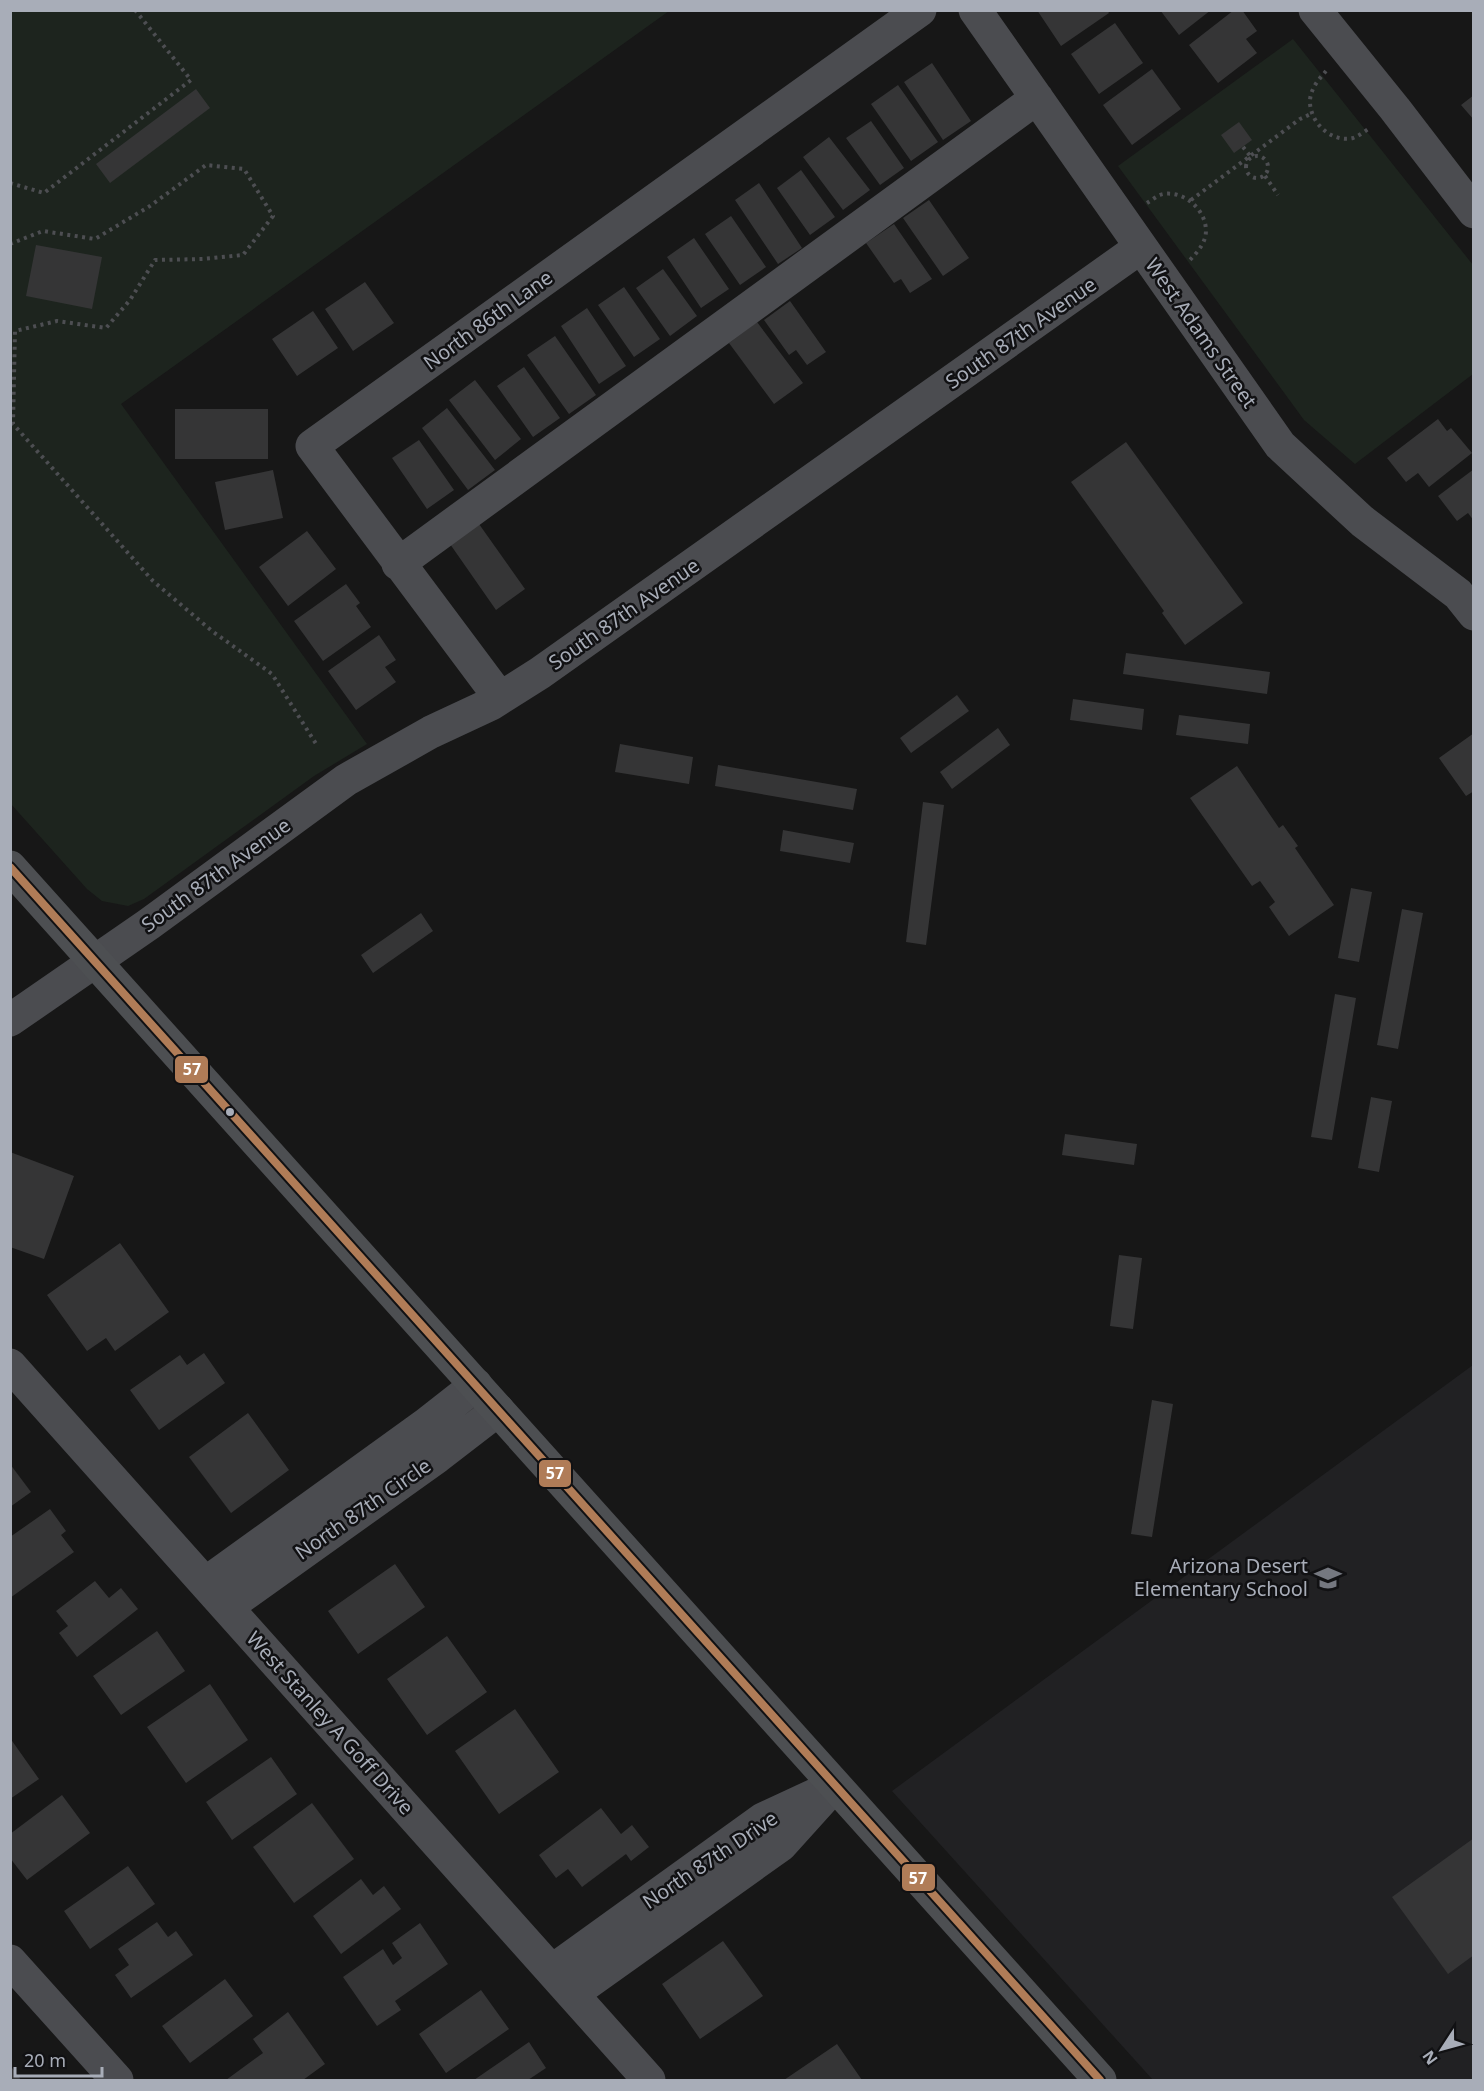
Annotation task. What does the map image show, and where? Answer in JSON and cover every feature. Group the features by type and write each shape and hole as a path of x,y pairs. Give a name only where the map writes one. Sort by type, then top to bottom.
{"main road":[{"path":"10,867 1100,2080"}],"street":[{"name":"North 86th Lane","path":"500,698 312,446 920,10"},
{"name":"West Adams Street","path":"975,10 1280,445 1362,521 1458,594 1473,614"},
{"path":"1315,10 1395,109 1473,212"},
{"path":"398,564 1037,98"},
{"name":"South 87th Avenue","path":"10,1020 96,962 346,780 431,732 500,698 568,653 1132,235"},
{"name":"West Stanley A Goff Drive","path":"10,1365 649,2080"},
{"name":"North 87th Circle","path":"216,1595 476,1385"},
{"name":"North 87th Circle","path":"216,1595 437,1457 498,1410"},
{"name":"North 87th Drive","path":"562,1983 763,1819 834,1786"},
{"path":"10,1961 117,2080"}],"path":[{"path":"10,183 44,193 191,80 135,10"},
{"path":"1350,52 1319,79 1312,91 1310,102 1313,113 1325,132 1340,138 1354,138 1395,109"},
{"path":"1191,200 1251,158 1300,119 1313,113"},
{"path":"1243,147 1251,158"},
{"path":"1254,155 1262,156 1268,161 1268,172 1264,176 1254,178 1249,174 1246,167 1251,158 1254,155"},
{"path":"10,244 43,231 95,239 150,206 206,165 244,169 273,216 243,255 155,261 130,300 106,328 57,321 15,330 13,424 153,582 212,631 272,674 318,747"},
{"path":"1264,176 1278,195"},
{"path":"1132,235 1162,194 1176,194 1191,200 1203,219 1206,230 1204,240 1185,266 1165,281"}],"shaded area":[{"path":"10,11 669,11 121,404 367,744 314,776 144,899 128,906 102,901 87,889 11,804"},
{"path":"1293,39 1473,265 1473,374 1355,464 1304,420 1118,166"},
{"name":"Arizona Desert Elementary School","path":"1473,1365 1473,2080 1153,2080 892,1791"}],"building":[{"path":"1037,10 1107,10 1109,13 1061,46"},
{"path":"1160,10 1211,10 1179,35"},
{"path":"1234,10 1242,10 1257,31 1246,39 1257,53 1218,83 1189,45"},
{"path":"1115,23 1143,63 1099,94 1071,54"},
{"path":"932,63 971,121 943,140 904,82"},
{"path":"1152,69 1181,109 1132,145 1103,105"},
{"path":"898,85 938,142 911,161 871,104"},
{"path":"196,89 210,108 110,183 96,164"},
{"path":"1474,95 1474,120 1461,105"},
{"path":"871,121 904,168 880,185 846,138"},
{"path":"1239,122 1252,140 1234,153 1221,135"},
{"path":"829,137 870,190 843,210 803,157"},
{"path":"801,170 835,217 810,235 777,188"},
{"path":"759,183 802,248 778,264 735,200"},
{"path":"929,200 969,258 943,276 903,218"},
{"path":"731,216 766,267 740,285 705,234"},
{"path":"894,224 932,279 910,293 901,279 894,283 866,243"},
{"path":"694,238 729,289 701,308 667,257"},
{"path":"36,245 102,257 92,309 26,296"},
{"path":"663,269 697,316 670,336 636,288"},
{"path":"365,282 394,323 353,351 325,309"},
{"path":"624,287 660,339 634,357 598,305"},
{"path":"790,301 826,352 807,365 796,350 789,355 764,320"},
{"path":"587,308 626,366 599,384 561,326"},
{"path":"313,311 338,348 297,376 272,339"},
{"path":"757,322 803,383 774,404 729,343"},
{"path":"555,336 596,395 569,414 527,355"},
{"path":"524,367 560,418 533,437 497,386"},
{"path":"475,380 521,439 495,460 449,400"},
{"path":"447,408 495,470 468,490 422,428"},
{"path":"175,409 268,409 268,459 175,459"},
{"path":"1438,419 1447,431 1451,428 1472,453 1429,487 1418,473 1406,482 1387,458"},
{"path":"419,440 454,490 427,509 392,458"},
{"path":"1126,442 1243,603 1185,645 1162,613 1164,611 1071,482"},
{"path":"1474,469 1474,521 1468,513 1457,521 1438,496"},
{"path":"273,470 283,518 225,530 215,482"},
{"path":"479,524 525,589 496,610 450,544"},
{"path":"307,531 336,569 288,606 259,567"},
{"path":"346,584 360,603 356,606 371,627 323,661 294,621"},
{"path":"379,635 396,660 385,667 396,682 356,710 328,671"},
{"path":"1126,653 1270,672 1267,694 1123,674"},
{"path":"957,695 969,711 911,753 900,738"},
{"path":"1073,699 1144,709 1142,730 1070,720"},
{"path":"1179,715 1250,724 1248,744 1176,735"},
{"path":"998,728 1010,745 952,789 940,772"},
{"path":"1474,733 1474,791 1466,796 1439,758"},
{"path":"620,744 693,757 689,784 615,772"},
{"path":"718,765 857,789 853,810 715,786"},
{"path":"1237,766 1279,828 1283,825 1298,846 1295,848 1334,905 1289,936 1269,907 1275,902 1260,881 1252,886 1190,798"},
{"path":"923,802 944,805 926,945 906,942"},
{"path":"783,830 854,843 850,863 780,851"},
{"path":"1351,888 1372,892 1359,962 1338,958"},
{"path":"1402,909 1423,913 1398,1049 1377,1045"},
{"path":"421,913 433,931 373,973 361,955"},
{"path":"1335,994 1356,998 1332,1140 1311,1137"},
{"path":"1371,1097 1392,1101 1379,1172 1358,1168"},
{"path":"1065,1134 1137,1144 1134,1165 1062,1155"},
{"path":"10,1152 74,1176 44,1259 10,1247"},
{"path":"120,1243 169,1312 115,1351 106,1338 87,1351 47,1295"},
{"path":"1119,1255 1142,1258 1133,1329 1110,1326"},
{"path":"204,1353 225,1383 159,1430 130,1390 180,1355 187,1365"},
{"path":"1152,1400 1173,1404 1152,1537 1131,1534"},
{"path":"248,1413 289,1470 231,1513 189,1457"},
{"path":"10,1464 31,1492 10,1507"},
{"path":"50,1509 66,1531 61,1535 74,1552 10,1598 10,1537"},
{"path":"395,1564 425,1607 358,1654 328,1611"},
{"path":"95,1581 109,1598 121,1588 138,1609 77,1657 59,1633 68,1626 56,1611"},
{"path":"157,1631 185,1671 121,1715 93,1676"},
{"path":"447,1636 487,1692 427,1735 387,1679"},
{"path":"210,1684 248,1740 186,1783 147,1727"},
{"path":"515,1709 559,1772 499,1814 455,1751"},
{"path":"10,1738 39,1779 10,1799"},
{"path":"271,1757 297,1794 232,1840 206,1802"},
{"path":"62,1795 90,1833 27,1880 10,1858 10,1834"},
{"path":"312,1803 354,1859 294,1903 253,1847"},
{"path":"601,1808 621,1834 632,1825 649,1847 631,1861 626,1854 582,1887 568,1869 556,1878 539,1855"},
{"path":"1474,1838 1474,1955 1448,1974 1392,1897"},
{"path":"128,1866 155,1904 90,1949 64,1911"},
{"path":"361,1879 373,1895 384,1886 401,1909 341,1954 313,1916"},
{"path":"157,1922 168,1937 176,1931 193,1955 131,1998 115,1975 129,1965 118,1949"},
{"path":"420,1923 448,1964 395,2001 401,2010 377,2026 343,1977 383,1949 393,1965 402,1958 392,1943"},
{"path":"723,1941 763,1996 700,2039 662,1984"},
{"path":"225,1979 253,2016 190,2063 162,2026"},
{"path":"481,1990 509,2029 446,2073 419,2034"},
{"path":"288,2012 325,2064 303,2080 226,2080 263,2053 253,2039"},
{"path":"529,2042 546,2068 528,2080 474,2080"},
{"path":"837,2044 862,2080 784,2080"},
{"path":"10,2065 21,2080 10,2080"}],"transit line":[{"name":"57","path":"10,867 1100,2080"}],"place":[{"name":"Arizona Desert Elementary School","path":"1328,1578"}]}
